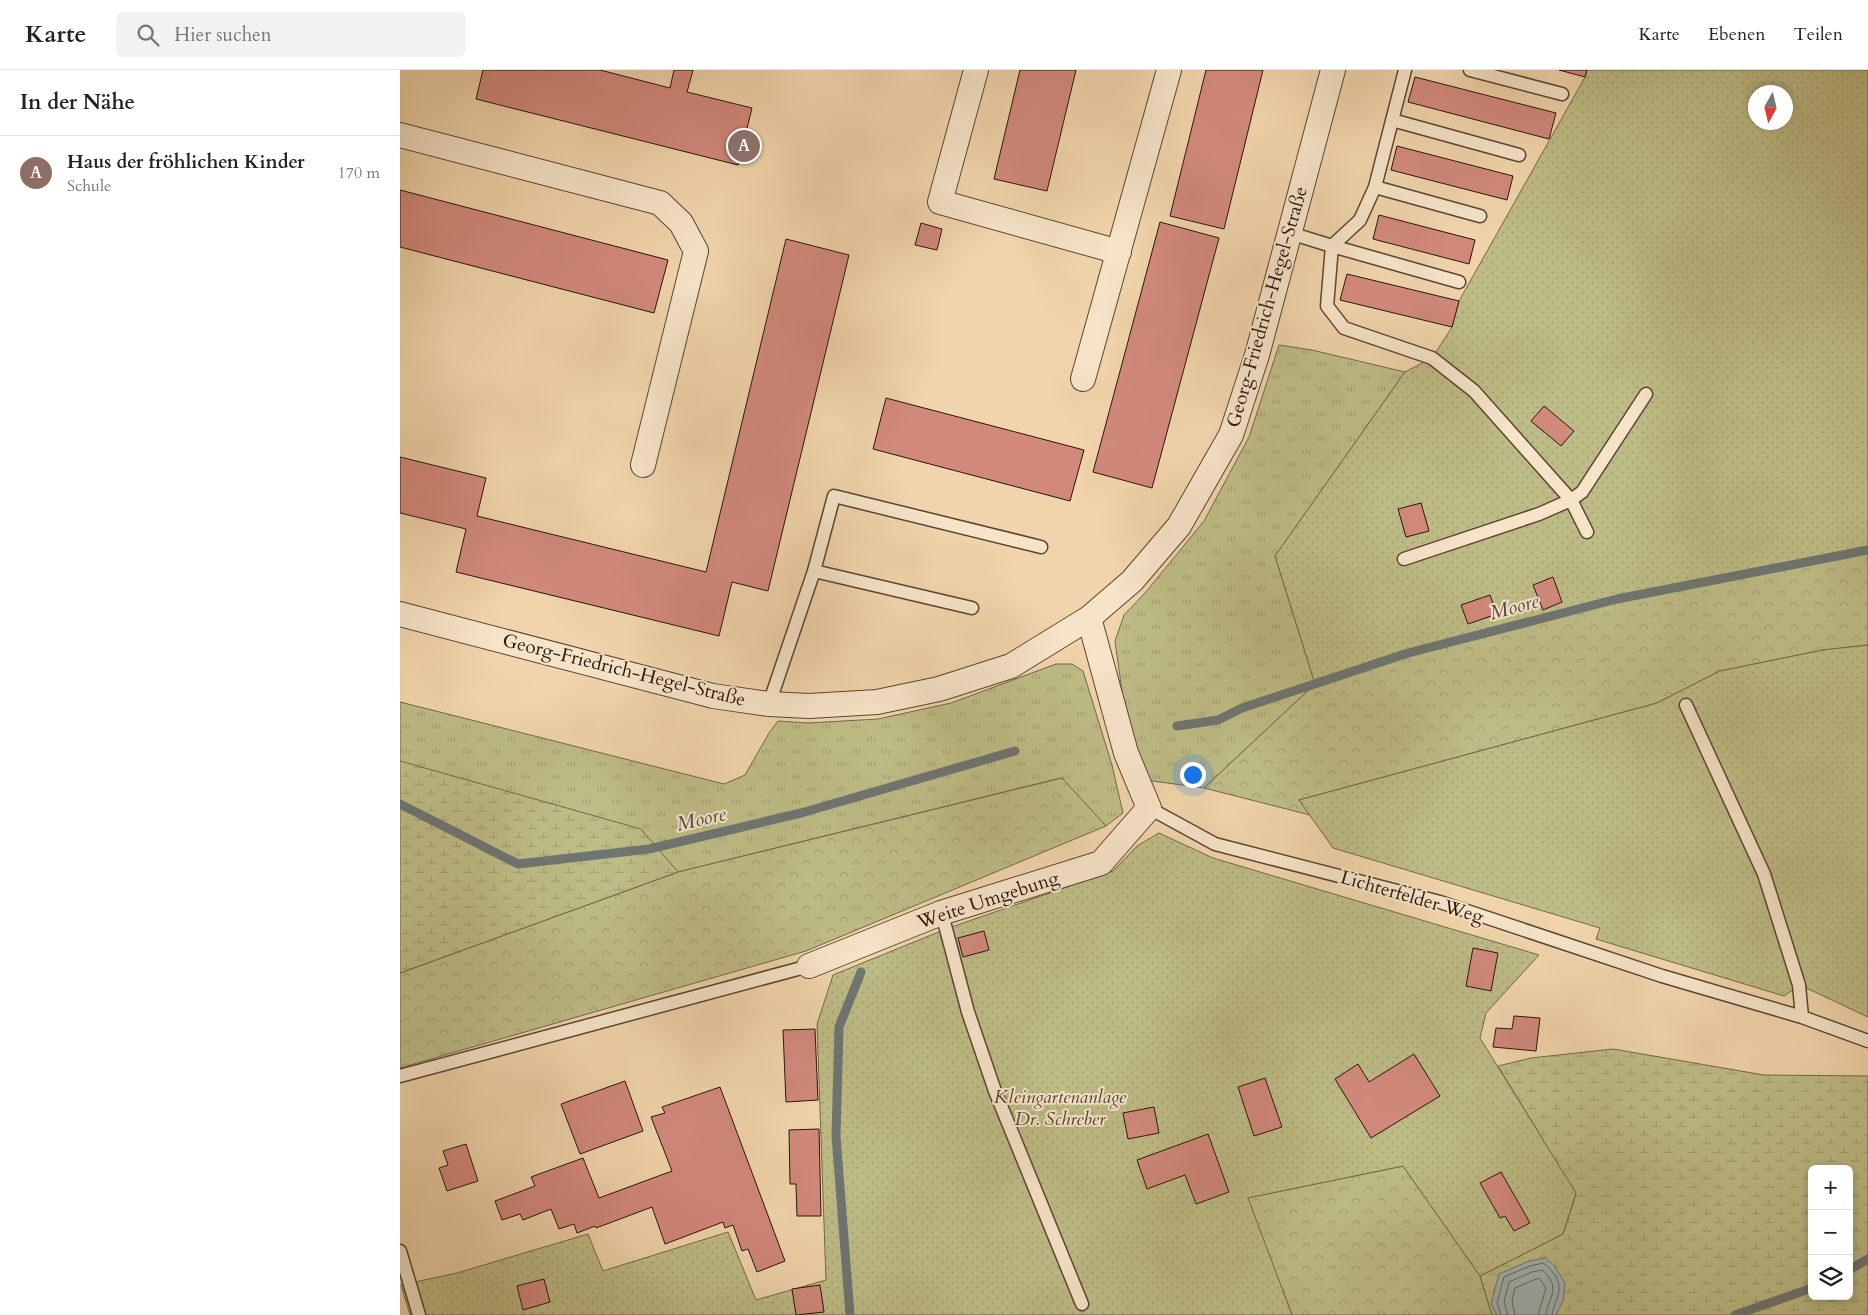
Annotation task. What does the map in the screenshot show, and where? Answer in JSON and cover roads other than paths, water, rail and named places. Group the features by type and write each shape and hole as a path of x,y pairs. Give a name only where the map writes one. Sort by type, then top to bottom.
{"street":[{"path":"976,70 940,202 1120,252"},
{"path":"1083,379 1120,252 1169,70"},
{"name":"Georg-Friedrich-Hegel-Straße","path":"400,614 713,696 769,704 809,706 877,702 939,689 1011,666 1089,618 1132,581 1179,526 1230,435 1257,356 1333,70"},
{"path":"400,135 660,203 681,223 696,251 643,465"},
{"path":"1089,618 1126,753 1149,808"},
{"name":"Weite Umgebung","path":"808,966 940,913 1101,863 1149,808"}],"lane":[{"path":"1405,70 1375,187 1360,220 1332,246 1326,306 1344,328 1432,358 1474,391 1571,500 1587,532"},
{"path":"1470,70 1562,94"},
{"path":"1392,120 1519,155"},
{"path":"1375,187 1480,216"},
{"path":"1290,233 1459,282"},
{"path":"1404,559 1539,514 1571,500 1582,492 1646,394"},
{"path":"769,704 814,571 834,496 1040,548"},
{"path":"814,571 972,608"},
{"path":"1686,705 1764,874 1799,985 1802,1017"},
{"name":"Lichterfelder Weg","path":"1149,808 1215,844 1440,902 1662,976 1802,1017 1868,1041"},
{"path":"940,913 968,1012 995,1091 1082,1304"},
{"path":"400,1076 808,966"},
{"path":"400,1251 419,1315"}],"water":[{"path":"1545,1258 1554,1265 1565,1283 1563,1301 1556,1315 1497,1315 1491,1304 1499,1274 1529,1261"}],"waterway":[{"name":"Moore","path":"1177,726 1218,720 1242,708 1408,653 1617,599 1868,550"},
{"name":"Moore","path":"400,804 518,864 649,849 801,813 1015,751"},
{"path":"850,1315 836,1136 839,1027 861,972"},
{"path":"1853,1268 1868,1259"},
{"path":"1735,1315 1808,1289"}],"place":[{"name":"Haus der fröhlichen Kinder","path":"744,146"}],"park label":[{"name":"Kleingartenanlage Dr. Schreber","path":"1060,1108"}]}
